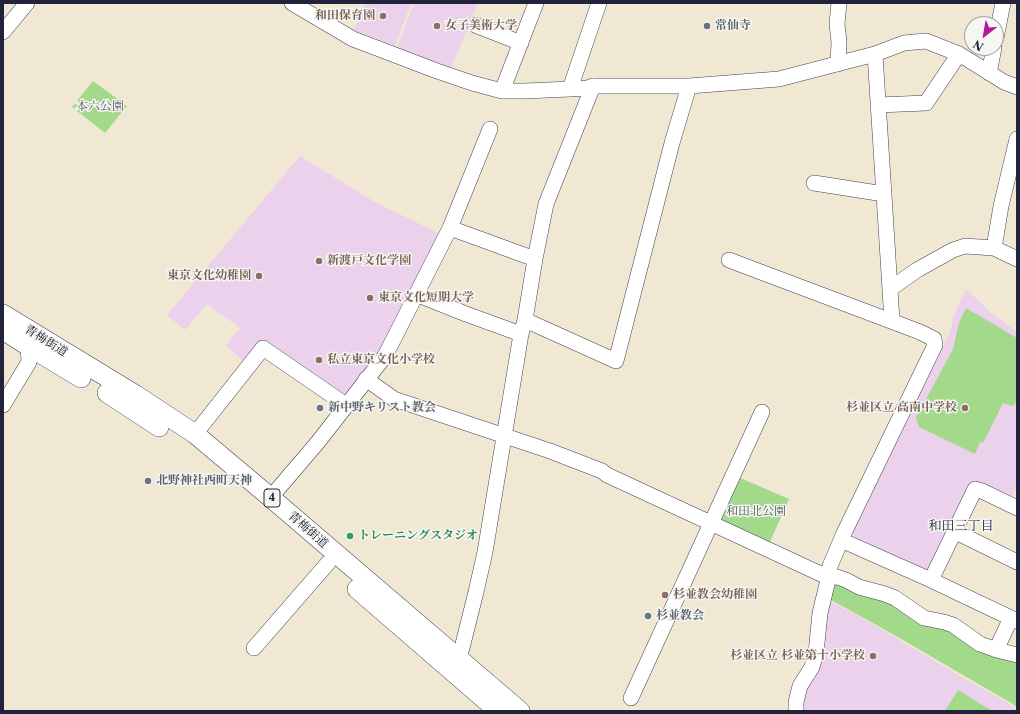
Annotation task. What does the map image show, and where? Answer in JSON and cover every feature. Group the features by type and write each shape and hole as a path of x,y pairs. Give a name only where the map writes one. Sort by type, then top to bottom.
{"main road":[{"name":"青梅街道","path":"3,314 195,434 520,711"},
{"name":"青梅街道","path":"3,330 115,398 192,448 263,505 498,711"}],"street":[{"path":"3,32 27,3"},
{"path":"502,91 536,3"},
{"path":"570,89 599,3"},
{"path":"838,64 839,42 837,24 839,3"},
{"path":"1000,16 1003,3"},
{"path":"300,5 353,39 437,71 502,91 570,89 587,88 593,86 689,86 779,79 875,54 904,43 926,41 959,54 1004,82 1017,87"},
{"path":"475,25 521,43"},
{"path":"875,54 892,321"},
{"path":"878,105 926,103 959,54"},
{"path":"989,73 992,56"},
{"path":"458,657 462,648 485,552 523,327 546,204 593,86"},
{"path":"416,294 466,314 523,327 616,360 670,150 689,86"},
{"path":"270,497 318,442 385,356 450,228 490,129"},
{"path":"994,248 1004,224 1002,206 1017,139"},
{"path":"814,183 884,194"},
{"path":"450,228 535,259"},
{"path":"890,289 917,270 953,250 965,246 994,248 1017,258"},
{"path":"729,260 920,332 934,339 935,345 850,520 830,566 820,613 816,653 812,667 800,686 796,702 796,711"},
{"path":"3,404 29,362 28,346"},
{"path":"195,434 263,348 346,406"},
{"path":"366,379 394,399 550,451 602,472 607,476 823,576 837,577 859,587 895,598 924,618 953,625 980,644 996,650 1017,654"},
{"path":"631,698 762,412"},
{"path":"931,580 975,489 1017,508"},
{"path":"954,531 1017,562"},
{"path":"841,540 931,580 1014,620 996,650"},
{"path":"254,648 328,563"}],"shaded area":[{"name":"和田保育園","path":"365,3 411,3 395,46 354,30"},
{"name":"女子美術大学","path":"414,3 478,3 451,69 397,48"},
{"name":"新渡戸文化学園","path":"300,156 373,201 440,234 381,349 344,398 263,343 246,363 226,346 240,328 207,304 185,330 167,315"},
{"name":"杉並区立 高南中学校","path":"966,289 990,312 1017,332 1017,486 1012,496 1009,498 971,480 932,570 924,571 857,539 851,530 949,335 954,315"},
{"name":"杉並区立 杉並第十小学校","path":"830,601 1007,702 1017,711 801,711 801,701 825,629"}],"green space":[{"name":"本六公園","path":"93,81 127,106 105,133 72,107"},
{"path":"966,308 1017,338 1017,401 1013,406 1003,403 983,443 980,442 975,454 919,427 916,418 953,349 959,323"},
{"name":"和田北公園","path":"738,477 789,499 769,544 718,521"},
{"path":"835,581 842,582 1017,661 1017,708 1013,704 896,636 831,600"},
{"path":"958,690 992,711 945,711"}],"place":[{"name":"和田保育園","path":"383,16"},
{"name":"女子美術大学","path":"437,26"},
{"name":"常仙寺","path":"707,26"},
{"name":"新渡戸文化学園","path":"319,261"},
{"name":"東京文化幼稚園","path":"259,276"},
{"name":"東京文化短期大学","path":"370,298"},
{"name":"私立東京文化小学校","path":"319,360"},
{"name":"新中野キリスト教会","path":"320,408"},
{"name":"杉並区立 高南中学校","path":"965,408"},
{"name":"北野神社西町天神","path":"148,481"},
{"name":"トレーニングスタジオ","path":"350,536"},
{"name":"杉並教会幼稚園","path":"665,595"},
{"name":"杉並教会","path":"648,616"},
{"name":"杉並区立 杉並第十小学校","path":"873,656"}],"district":[{"name":"和田三丁目","path":"961,526"}]}
